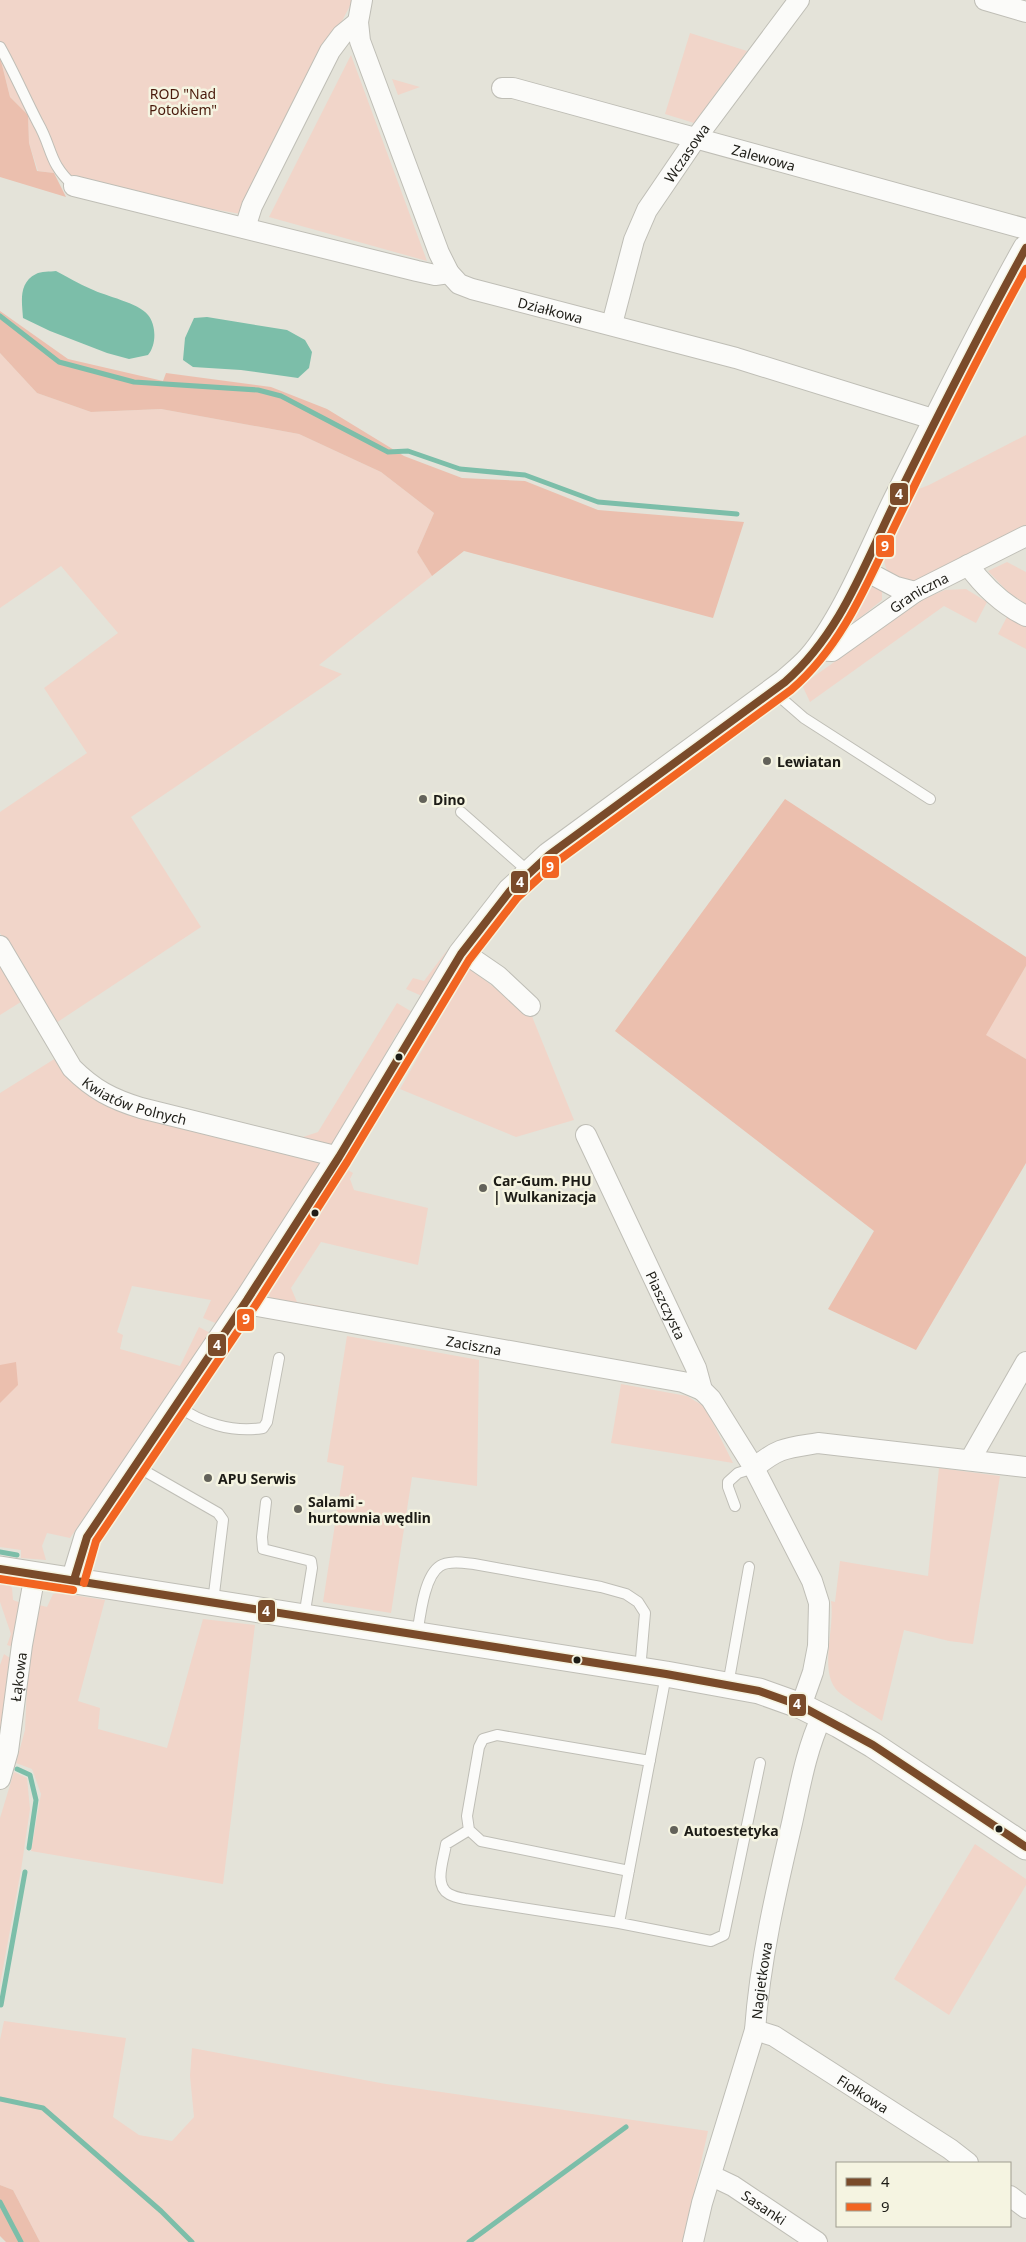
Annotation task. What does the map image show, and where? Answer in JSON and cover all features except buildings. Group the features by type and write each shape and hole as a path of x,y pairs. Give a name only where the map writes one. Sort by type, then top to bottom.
{"street":[{"name":"Działkowa","path":"362,0 358,22 360,42 439,254 449,273 459,284 472,290 612,324 736,358 936,420"},
{"name":"Wczasowa","path":"612,324 634,240 647,210 696,138 799,0"},
{"path":"985,0 1026,12"},
{"path":"244,228 252,206 330,50 342,35 358,22"},
{"name":"Zalewowa","path":"502,88 513,88 1026,229"},
{"path":"74,186 416,271 435,275 449,273"},
{"path":"74,1580 87,1537 247,1300 339,1157 462,952 510,891 584,827 773,691 810,659 842,608 1003,288 1026,248"},
{"name":"Graniczna","path":"816,650 832,651 915,592 1026,536"},
{"path":"968,565 982,584 1010,608 1026,616"},
{"path":"862,568 896,587 915,592"},
{"name":"Kwiatów Polnych","path":"0,946 72,1068 86,1082 111,1098 141,1108 339,1157"},
{"path":"462,952 498,976 530,1006"},
{"name":"Piaszczysta","path":"586,1134 696,1368 702,1390 711,1399 754,1468 812,1581 819,1603 818,1646 813,1672 812,1711"},
{"name":"Zaciszna","path":"247,1300 257,1306 682,1382 702,1390"},
{"path":"970,1460 1026,1362"},
{"path":"754,1468 772,1452 784,1448 818,1443 1026,1467"},
{"path":"0,1569 666,1674 759,1691 812,1711 873,1745 1026,1847"},
{"name":"Łąkowa","path":"0,1779 8,1751 22,1645 35,1574"},
{"name":"Nagietkowa","path":"693,2242 702,2203 712,2176 755,2030 757,2002 772,1909 809,1750 812,1711"},
{"name":"Fiołkowa","path":"755,2030 774,2036 950,2149 967,2162"},
{"name":"Sasanki","path":"712,2176 733,2186 816,2242"},
{"path":"1011,2197 1026,2208"}],"lane":[{"path":"0,46 39,124 48,151 60,174 74,186"},
{"path":"773,691 804,718 930,799"},
{"path":"462,812 530,873"},
{"path":"176,1405 200,1418 231,1429 262,1428 267,1422 280,1358"},
{"path":"135,1466 218,1514 223,1520 213,1602"},
{"path":"736,1506 728,1487 728,1482 738,1473 754,1468"},
{"path":"266,1502 262,1537 263,1550 311,1560 312,1568 304,1617"},
{"path":"416,1634 432,1573 441,1565 460,1562 474,1564 601,1587 626,1594 638,1602 645,1613 640,1670"},
{"path":"728,1685 749,1567"},
{"path":"619,1923 666,1674"},
{"path":"629,1871 481,1841 469,1830 467,1816 479,1747 483,1739 497,1735 650,1761"},
{"path":"469,1830 446,1844 440,1879 441,1887 448,1894 465,1899 619,1923 711,1941 724,1935 760,1763"}],"green space":[{"name":"ROD \"Nad Potokiem\"","path":"0,0 353,0 241,214 105,190 77,176 38,171 29,143 28,115 10,97 0,57"},
{"path":"690,33 747,51 694,123 665,114"},
{"path":"351,55 427,261 269,217"},
{"path":"392,79 420,87 398,95"},
{"path":"0,353 37,393 91,412 161,409 299,434 381,472 434,513 417,552 432,576 319,665 342,674 131,817 201,927 53,1025 0,933 0,812 87,753 44,688 118,633 61,566 0,608"},
{"path":"1026,435 1026,527 915,581 900,579 889,573 885,563 885,547 916,490"},
{"path":"1007,562 1026,572 1026,604 1008,592 988,571"},
{"path":"871,586 882,590 882,600 851,623 849,621 867,587"},
{"path":"966,589 987,602 976,623 944,606 810,702 802,685 921,600 945,590"},
{"path":"1009,613 1026,623 1026,649 998,634"},
{"path":"448,949 422,996 406,989 413,978 424,981"},
{"path":"0,962 24,1000 0,1015"},
{"path":"1026,966 1026,1059 985,1035"},
{"path":"469,968 499,991 513,994 529,1009 574,1120 516,1137 400,1089"},
{"path":"397,1003 414,1013 401,1034 397,1033 335,1146 297,1139 318,1132"},
{"path":"56,1058 78,1085 322,1162 218,1324 203,1318 211,1300 132,1286 117,1332 123,1335 120,1349 180,1366 199,1327 212,1334 70,1538 47,1533 42,1546 46,1560 21,1558 21,1550 0,1547 0,1093"},
{"path":"348,1170 353,1173 350,1179 354,1190 428,1208 418,1265 321,1242 291,1288 297,1302 321,1306 317,1311 271,1300 268,1292"},
{"path":"347,1336 479,1360 477,1486 412,1477 391,1613 323,1602 344,1466 327,1462"},
{"path":"621,1384 687,1396 705,1407 733,1463 611,1443"},
{"path":"939,1468 1000,1476 973,1644 949,1641 904,1630 882,1721 838,1691 831,1679 828,1658 832,1611 831,1601 835,1602 840,1561 928,1576"},
{"path":"0,1582 8,1583 12,1588 13,1600 21,1603 13,1647 7,1645 11,1634 0,1602"},
{"path":"60,1593 105,1600 78,1701 100,1708 98,1729 167,1748 203,1619 255,1625 223,1884 31,1851 41,1794 32,1769 16,1763 25,1730 28,1665 39,1605 47,1607 53,1594"},
{"path":"4,1654 10,1658 0,1741 0,1665"},
{"path":"14,1772 27,1778 30,1809 0,1985 0,1818"},
{"path":"975,1844 1026,1879 1026,1885 949,2015 894,1979"},
{"path":"4,2021 126,2038 113,2117 139,2135 172,2141 194,2117 190,2076 192,2048 386,2084 708,2131 683,2242 40,2242 13,2190 0,2185 0,2040"}],"shaded area":[{"path":"0,57 10,97 28,115 29,143 37,171 54,173 66,197 0,177"},
{"path":"56,271 97,292 130,303 144,311 151,320 154,330 153,347 148,355 129,359 107,353 50,331 23,318 22,293 26,282 38,273"},
{"path":"0,311 68,359 163,381 166,373 271,387 327,409 404,456 462,478 525,481 598,510 744,522 713,618 464,551 432,576 417,552 434,513 381,472 299,434 161,409 91,412 37,393 0,353"},
{"path":"207,317 287,330 305,340 312,352 309,368 298,378 241,370 193,367 183,360 185,338 194,318"},
{"path":"785,799 1026,957 1026,966 986,1035 1026,1059 1026,1163 916,1350 828,1309 874,1231 615,1031"},
{"path":"16,1362 18,1385 0,1403 0,1365"},
{"path":"0,2185 13,2190 40,2242 6,2242 0,2236"}],"waterway":[{"path":"0,316 59,362 134,382 258,390 281,396 388,452 408,451 460,469 525,475 598,502 737,514"},
{"path":"0,1552 17,1555"},
{"path":"17,1769 30,1775 36,1800 29,1848"},
{"path":"1,2005 25,1872"},
{"path":"0,2099 43,2108 161,2211 192,2242"},
{"path":"469,2242 626,2127"},
{"path":"0,2202 21,2242"}],"transit line":[{"name":"4","path":"74,1580 87,1537 247,1300 339,1157 461,954 510,891 549,855 785,682 805,663 821,642 850,597 943,405 1026,248"},
{"name":"9","path":"84,1583 96,1541 255,1306 347,1162 469,960 517,898 555,863 791,690 811,671 828,650 857,604 964,386 1026,269"},
{"name":"4","path":"0,1569 666,1674 759,1691 801,1706 873,1745 1026,1847"},
{"name":"9","path":"0,1579 73,1590"}],"place":[{"name":"Lewiatan","path":"767,761"},
{"name":"Dino","path":"423,799"},
{"name":"Car-Gum. PHU | Wulkanizacja","path":"483,1188"},
{"name":"APU Serwis","path":"208,1478"},
{"name":"Salami - hurtownia wędlin","path":"298,1509"},
{"name":"Autoestetyka","path":"674,1830"}]}
